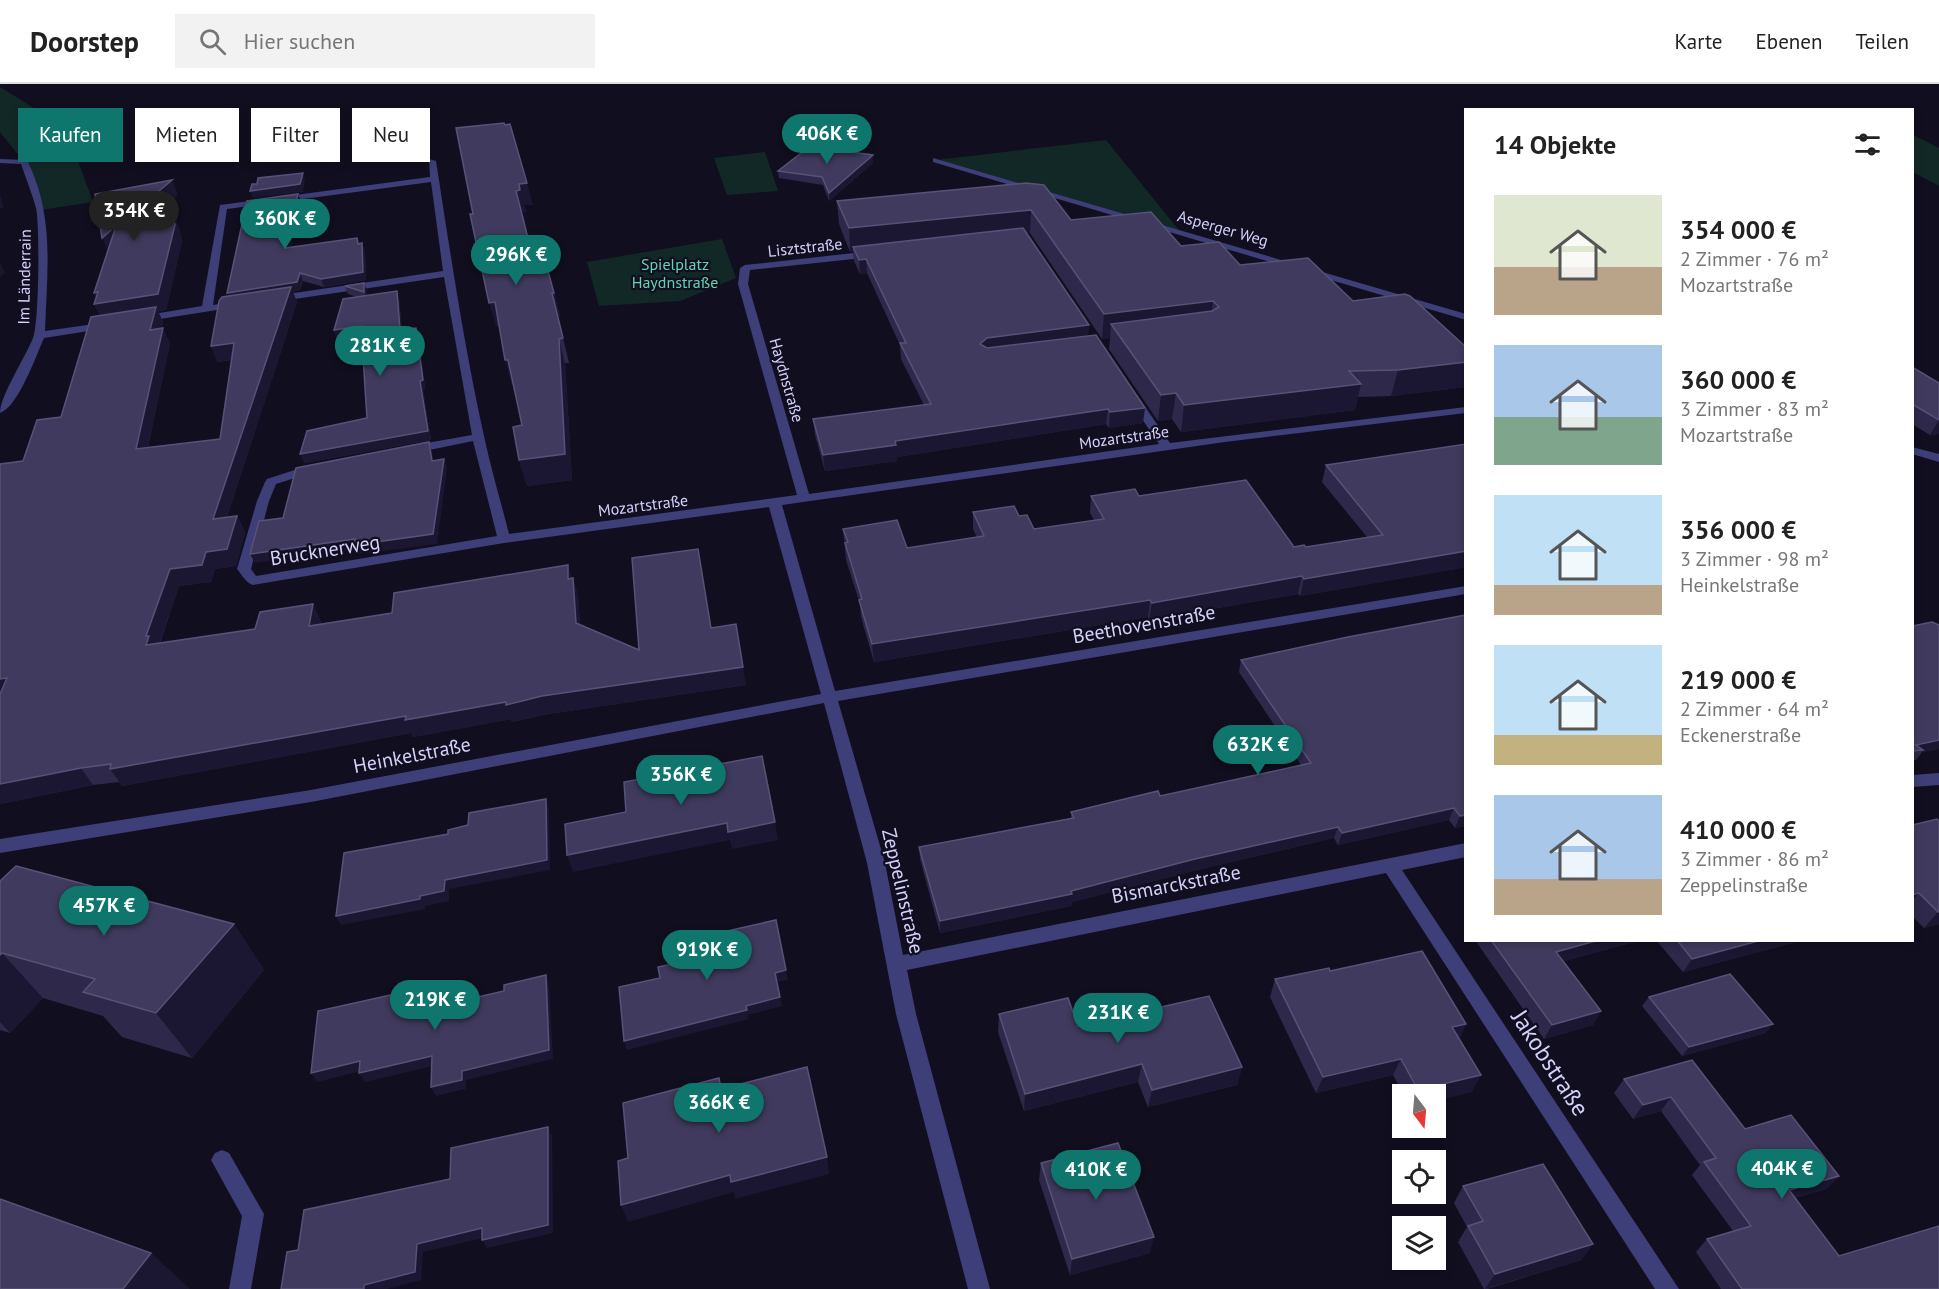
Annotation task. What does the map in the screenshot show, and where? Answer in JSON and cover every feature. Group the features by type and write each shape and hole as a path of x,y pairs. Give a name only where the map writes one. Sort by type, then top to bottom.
{"street":[{"name":"Asperger Weg","path":"936,160 1464,316"},
{"name":"Im Länderrain","path":"0,161 24,162 41,210 43,244 40,335 13,393 0,410"},
{"path":"432,162 448,273 478,437 504,539"},
{"path":"207,309 223,207 436,179"},
{"name":"Lisztstraße","path":"745,268 886,253"},
{"name":"Haydnstraße","path":"745,268 743,284 804,499"},
{"path":"40,335 448,273"},
{"path":"1129,391 1167,447"},
{"name":"Mozartstraße","path":"504,539 775,504 1167,447 1464,410"},
{"path":"396,453 478,437"},
{"path":"1914,451 1939,458"},
{"name":"Brucknerweg","path":"326,465 302,470 271,482 263,501 244,569 253,581 504,539"},
{"name":"Zeppelinstraße","path":"775,504 876,863 906,1014 979,1289"},
{"name":"Beethovenstraße","path":"830,697 1464,590"},
{"name":"Heinkelstraße","path":"0,846 311,796 830,697"},
{"path":"1914,781 1939,779"},
{"name":"Bismarckstraße","path":"896,964 1464,850"},
{"name":"Jakobstraße","path":"1389,864 1668,1289"},
{"path":"222,1160 253,1214 240,1289"}],"green space":[{"path":"0,87 34,108 18,108 18,154 0,132"},
{"path":"1914,136 1939,148 1939,186 1914,173"},
{"path":"1106,140 1182,234 936,160 1098,141"},
{"path":"765,152 778,191 727,195 714,158"},
{"path":"24,162 78,162 93,202 41,210"},
{"name":"Spielplatz Haydnstraße","path":"722,239 736,278 680,301 599,306 587,262"}],"building":[{"path":"504,123 505,125 510,124 527,183 519,184 520,190 516,191 531,250 542,249 563,338 559,339 565,454 519,460 513,427 522,425 508,360 505,360 495,302 489,303 470,214 473,214 456,128"},
{"path":"810,146 873,155 829,193 822,177 778,171"},
{"path":"303,173 300,184 250,191 252,184 257,184 258,178"},
{"path":"172,180 159,191 162,204 170,203 175,225 158,294 94,304 98,292 94,293 116,226 102,238 95,194"},
{"path":"1026,183 1044,185 1071,220 1151,212 1181,246 1219,242 1240,265 1308,258 1353,301 1405,294 1410,296 1464,345 1464,362 1398,370 1349,371 1361,384 1184,405 1176,393 1161,395 1111,324 1212,311 1219,307 1213,301 1104,314 1031,210 849,228 837,201"},
{"path":"298,194 285,248 357,238 358,244 362,243 363,272 321,279 300,273 297,282 227,293 247,201"},
{"path":"1023,228 1089,325 987,338 980,344 987,348 1096,335 1145,408 1110,412 1108,409 895,441 896,445 823,455 813,419 931,404 900,343 906,343 866,259 859,260 853,247"},
{"path":"364,283 364,292 345,286"},
{"path":"291,287 213,519 237,516 227,549 206,552 202,565 170,569 146,636 149,636 146,645 255,629 260,612 313,604 309,626 392,613 394,593 568,565 568,579 573,578 576,623 639,650 632,558 698,549 711,628 736,624 743,667 542,696 506,705 506,702 405,720 406,716 110,769 111,764 0,784 0,694 7,678 0,679 0,464 23,461 37,420 61,417 91,317 156,307 150,330 163,328 136,449 220,439 234,343 211,346 219,301 222,297"},
{"path":"397,291 400,330 416,328 423,380 420,381 428,431 300,454 307,431 367,418 361,326 334,330 343,299"},
{"path":"1914,368 1939,383 1939,420 1914,405"},
{"path":"429,442 432,461 444,459 433,534 354,545 355,539 250,554 259,521 283,518 296,468"},
{"path":"1464,444 1464,551 1304,579 1302,576 1152,603 1150,600 872,644 859,600 862,599 843,529 897,520 907,548 984,536 973,512 1014,506 1019,516 1027,515 1034,529 1104,519 1091,496 1135,489 1139,496 1246,480 1294,547 1383,535 1326,465"},
{"path":"1464,615 1464,815 1460,816 1454,808 1342,833 1338,827 1195,859 1071,891 1072,894 940,921 919,847 1074,818 1071,812 1158,791 1160,796 1311,763 1241,660"},
{"path":"1932,622 1939,625 1939,740 1916,745 1923,750 1914,751 1914,626"},
{"path":"762,756 775,822 728,832 727,823 567,855 565,824 626,812 624,782"},
{"path":"546,799 547,860 445,880 444,891 420,896 420,899 336,916 344,853 448,834 448,830 468,825 469,813"},
{"path":"1937,819 1939,821 1939,912 1919,893 1914,894 1914,825"},
{"path":"16,866 234,924 156,1013 83,992 95,979 2,953 0,955 0,881"},
{"path":"776,920 786,970 775,973 780,997 746,1006 747,1010 624,1041 619,987 660,978 658,967 685,961 682,941"},
{"path":"1492,942 1592,942 1556,952 1601,1011 1552,1025"},
{"path":"1679,942 1755,942 1692,959"},
{"path":"1422,951 1466,1024 1452,1027 1481,1075 1443,1084 1415,1084 1401,1059 1323,1077 1275,979 1329,968 1330,971"},
{"path":"1730,974 1773,1024 1689,1047 1649,997"},
{"path":"546,975 549,1050 462,1071 462,1080 431,1087 432,1056 359,1073 360,1061 311,1073 318,1011 436,985 435,1007 504,991 504,985"},
{"path":"1209,996 1242,1067 1152,1090 1142,1064 1025,1094 999,1014 1068,998 1078,1026"},
{"path":"1692,1060 1745,1129 1791,1115 1839,1176 1789,1190 1839,1256 1939,1226 1939,1289 1742,1289 1707,1239 1751,1226 1704,1162 1716,1158 1671,1097 1643,1105 1624,1079"},
{"path":"807,1067 827,1157 731,1182 730,1175 621,1205 618,1161 628,1158 623,1103 719,1078 721,1089"},
{"path":"548,1127 548,1225 482,1240 482,1228 417,1244 415,1272 364,1285 364,1289 281,1289 287,1252 298,1250 304,1210 450,1179 451,1148"},
{"path":"1118,1143 1154,1237 1072,1259 1041,1163"},
{"path":"1543,1164 1593,1244 1495,1274 1468,1226 1483,1221 1463,1186"},
{"path":"0,1199 151,1253 123,1289 0,1289"}]}
